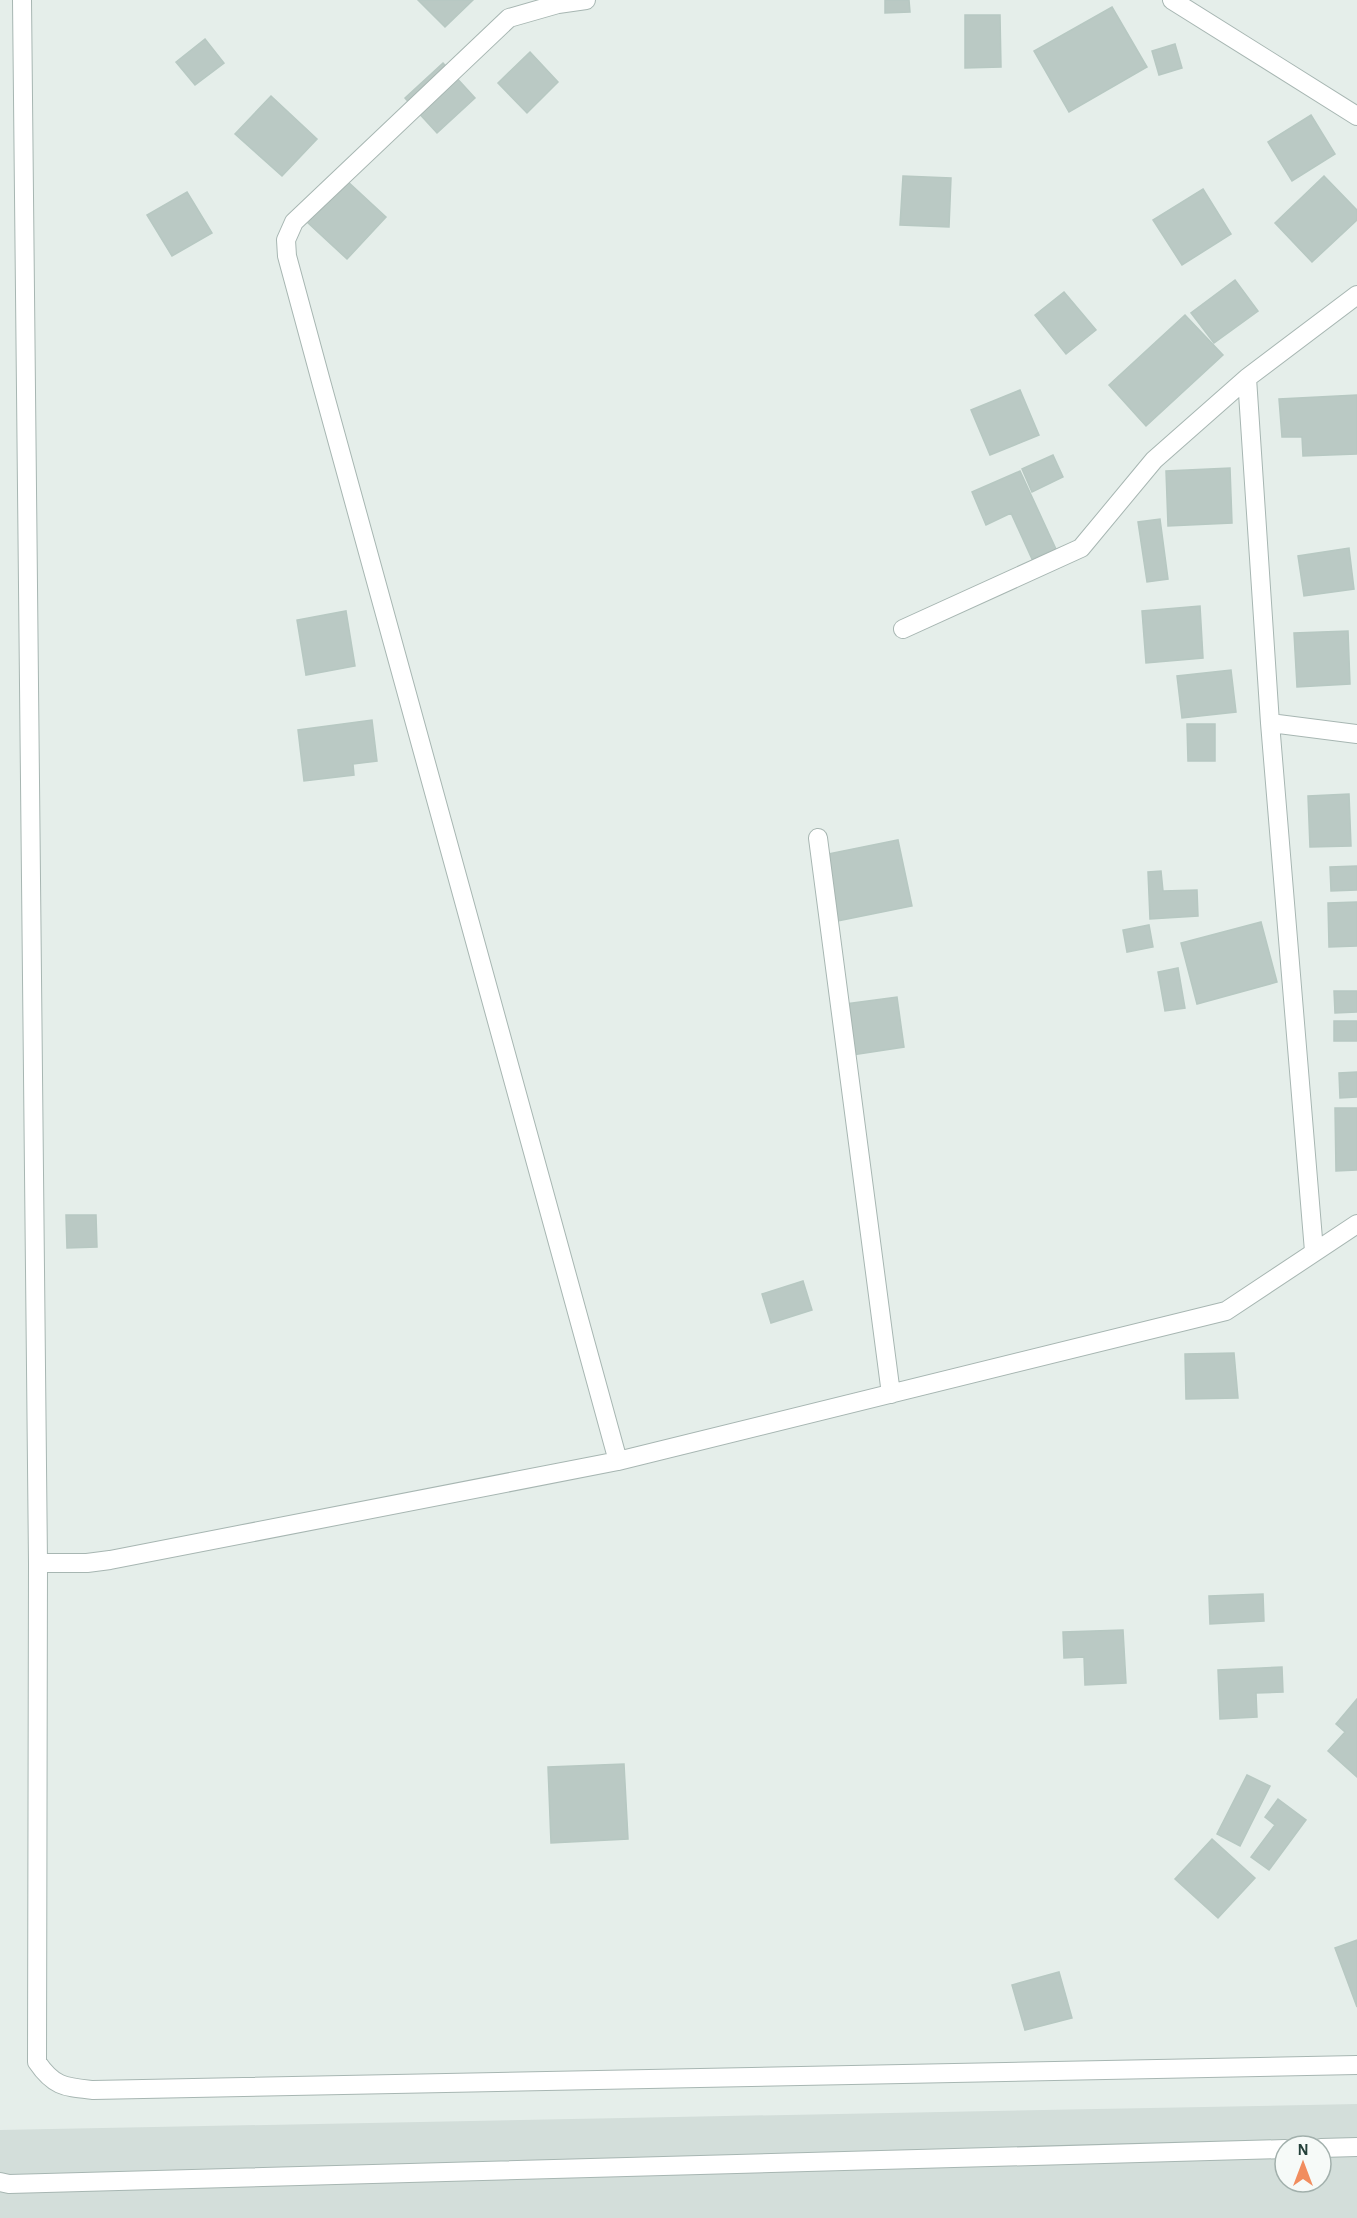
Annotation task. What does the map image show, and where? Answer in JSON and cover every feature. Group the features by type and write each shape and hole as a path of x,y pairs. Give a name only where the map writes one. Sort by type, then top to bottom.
{"street":[{"path":"22,0 38,1563 37,2062 54,2082 65,2087 93,2090 1357,2065"},
{"path":"586,0 556,2 508,18 294,222 286,240 287,256 618,1461"},
{"path":"1172,0 1357,116"},
{"path":"903,629 1081,548 1154,460 1247,378 1357,295"},
{"path":"1247,378 1270,723 1314,1251"},
{"path":"1270,723 1357,734"},
{"path":"818,838 891,1394"},
{"path":"38,1563 87,1563 110,1560 618,1461 1226,1311 1357,1224"},
{"path":"1333,2147 1357,2146"},
{"path":"0,2182 57,2183 1273,2148"}],"shaded area":[{"path":"1357,2104 1357,2218 0,2218 0,2130"}],"building":[{"path":"418,0 473,0 445,27"},
{"path":"885,0 909,0 910,12 885,13"},
{"path":"1112,7 1147,67 1069,112 1034,51"},
{"path":"965,15 1000,15 1001,67 965,68"},
{"path":"205,39 224,63 195,85 176,62"},
{"path":"1175,44 1182,68 1159,75 1152,51"},
{"path":"530,52 558,82 527,113 498,83"},
{"path":"443,63 475,98 437,133 405,98"},
{"path":"271,96 317,139 282,176 235,134"},
{"path":"1311,115 1335,154 1292,181 1268,142"},
{"path":"903,176 951,178 949,227 900,225"},
{"path":"1324,176 1357,210 1357,220 1312,262 1275,223"},
{"path":"346,180 386,217 347,259 307,222"},
{"path":"1203,189 1231,234 1182,265 1153,220"},
{"path":"187,192 212,233 172,256 147,215"},
{"path":"1235,280 1258,311 1214,343 1191,313"},
{"path":"1064,292 1096,330 1066,354 1035,315"},
{"path":"1185,315 1223,355 1146,426 1109,385"},
{"path":"1020,390 1039,435 990,455 971,410"},
{"path":"1357,395 1357,454 1303,456 1302,437 1282,437 1279,399"},
{"path":"1053,455 1063,477 1032,492 1022,469"},
{"path":"1230,468 1232,523 1168,526 1166,471"},
{"path":"1020,471 1056,549 1032,559 1011,513 986,525 972,492"},
{"path":"1160,519 1168,579 1147,582 1138,522"},
{"path":"1349,548 1354,589 1304,596 1298,556"},
{"path":"1200,606 1203,658 1146,663 1142,611"},
{"path":"346,611 355,666 306,675 297,620"},
{"path":"1348,631 1350,684 1297,687 1294,633"},
{"path":"1231,670 1236,712 1182,718 1177,676"},
{"path":"372,720 377,761 353,764 354,775 304,781 298,730"},
{"path":"1187,724 1215,724 1215,761 1188,761"},
{"path":"1349,794 1351,846 1310,847 1308,796"},
{"path":"898,840 912,906 837,921 823,855"},
{"path":"1357,866 1357,890 1331,891 1330,867"},
{"path":"1161,871 1163,891 1197,890 1198,916 1150,919 1148,872"},
{"path":"1357,902 1357,946 1329,947 1328,903"},
{"path":"1261,922 1277,982 1197,1004 1181,943"},
{"path":"1149,925 1153,947 1127,952 1123,930"},
{"path":"1178,968 1185,1008 1165,1011 1158,972"},
{"path":"1334,991 1357,991 1357,1012 1335,1013"},
{"path":"897,997 904,1047 846,1056 838,1005"},
{"path":"1334,1021 1357,1021 1357,1041 1334,1041"},
{"path":"1357,1072 1357,1097 1340,1098 1339,1073"},
{"path":"1335,1108 1357,1108 1357,1170 1336,1171"},
{"path":"66,1215 96,1215 97,1247 67,1248"},
{"path":"803,1281 812,1310 771,1323 762,1294"},
{"path":"1234,1353 1238,1398 1186,1399 1185,1354"},
{"path":"1263,1594 1264,1621 1210,1624 1209,1596"},
{"path":"1123,1630 1126,1683 1085,1685 1084,1657 1064,1658 1063,1632"},
{"path":"1282,1667 1283,1692 1256,1693 1257,1717 1220,1719 1218,1670"},
{"path":"1357,1699 1357,1777 1328,1751 1345,1732 1336,1724"},
{"path":"624,1764 628,1839 551,1843 548,1767"},
{"path":"1247,1775 1270,1786 1240,1846 1217,1834"},
{"path":"1278,1799 1306,1820 1269,1870 1251,1857 1275,1825 1265,1817"},
{"path":"1212,1839 1255,1878 1218,1918 1175,1879"},
{"path":"1357,1940 1357,2007 1335,1948"},
{"path":"1059,1972 1072,2018 1025,2030 1012,1985"}]}
